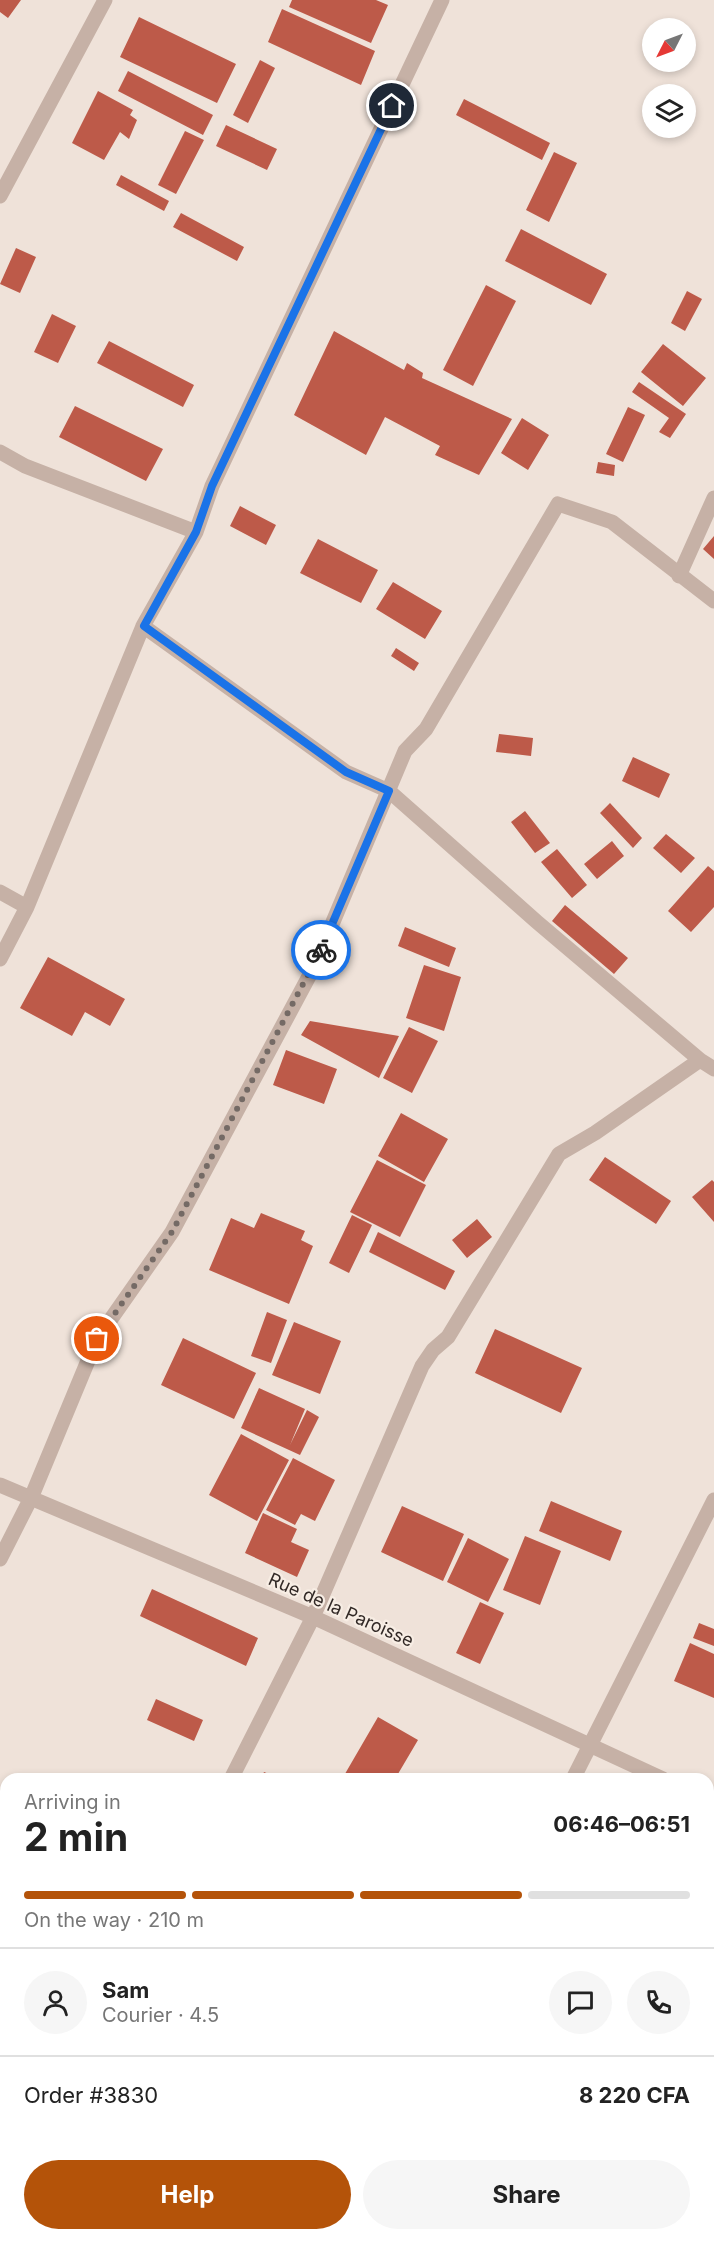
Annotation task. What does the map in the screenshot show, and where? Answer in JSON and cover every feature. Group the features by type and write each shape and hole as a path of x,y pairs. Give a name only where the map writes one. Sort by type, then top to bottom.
{"street":[{"path":"0,196 105,0"},
{"path":"0,959 27,907 144,626 196,532 212,486 442,0"},
{"path":"0,452 25,466 196,532"},
{"path":"679,576 714,498"},
{"path":"0,1559 31,1498 97,1339 172,1232 308,977 405,751 426,729 558,504 612,522 714,601"},
{"path":"144,626 346,772 389,791 537,922 700,1060 714,1069"},
{"path":"0,892 27,907"},
{"path":"234,1773 313,1617 422,1366 433,1350 448,1337 559,1154 596,1133 700,1060"},
{"name":"Rue de la Paroisse","path":"0,1485 313,1617 650,1773"},
{"path":"576,1773 714,1500"}],"building":[{"path":"0,0 21,0 8,18 0,12"},
{"path":"292,0 376,0 388,5 371,43 289,7"},
{"path":"282,9 375,51 361,85 268,42"},
{"path":"139,17 236,64 217,103 120,57"},
{"path":"260,60 275,68 248,123 233,115"},
{"path":"128,71 213,115 203,135 118,91"},
{"path":"98,91 133,110 130,115 137,120 129,139 120,132 104,160 72,143"},
{"path":"464,99 550,143 542,160 456,115"},
{"path":"226,125 277,149 267,170 216,146"},
{"path":"185,131 204,140 176,194 158,185"},
{"path":"554,152 577,163 549,222 526,210"},
{"path":"121,175 169,201 164,211 116,185"},
{"path":"181,213 244,247 237,261 173,227"},
{"path":"521,229 607,274 591,305 505,261"},
{"path":"16,248 36,257 20,293 0,284"},
{"path":"486,285 516,301 473,386 443,370"},
{"path":"687,291 702,299 685,331 671,323"},
{"path":"52,314 76,326 58,363 34,352"},
{"path":"334,331 404,370 407,363 423,373 422,378 512,419 479,475 435,455 440,446 385,417 366,455 294,415"},
{"path":"109,341 194,385 183,407 97,363"},
{"path":"663,344 706,378 683,406 641,372"},
{"path":"639,382 686,414 670,438 659,432 669,418 632,392"},
{"path":"75,406 163,449 146,481 59,437"},
{"path":"628,407 645,415 623,462 606,454"},
{"path":"522,418 549,435 528,470 501,453"},
{"path":"598,462 615,465 614,476 596,473"},
{"path":"240,506 276,525 266,545 230,526"},
{"path":"714,536 714,559 703,549"},
{"path":"318,539 378,570 361,603 300,573"},
{"path":"393,582 442,611 425,639 376,609"},
{"path":"396,648 419,663 414,671 391,656"},
{"path":"499,734 533,738 531,756 496,752"},
{"path":"633,757 670,774 659,798 622,781"},
{"path":"610,803 642,838 633,848 600,813"},
{"path":"525,811 550,843 535,853 511,822"},
{"path":"666,834 695,858 681,873 653,848"},
{"path":"612,841 624,856 597,879 584,864"},
{"path":"557,849 587,885 572,898 541,862"},
{"path":"708,866 714,871 714,907 691,932 668,911"},
{"path":"565,905 628,958 614,974 552,921"},
{"path":"405,927 456,948 449,967 398,946"},
{"path":"48,957 125,999 110,1026 85,1012 72,1036 20,1008"},
{"path":"424,965 461,977 444,1031 406,1018"},
{"path":"310,1021 399,1036 379,1078 301,1035"},
{"path":"409,1027 438,1041 412,1093 383,1078"},
{"path":"286,1050 337,1069 324,1104 273,1085"},
{"path":"401,1113 448,1139 424,1182 378,1156"},
{"path":"605,1157 671,1201 656,1224 589,1180"},
{"path":"377,1160 426,1185 400,1237 350,1212"},
{"path":"712,1180 714,1182 714,1222 692,1197"},
{"path":"261,1213 305,1231 301,1240 313,1246 289,1304 209,1270 231,1218 254,1228"},
{"path":"352,1215 372,1225 349,1273 329,1263"},
{"path":"477,1219 492,1237 467,1258 452,1240"},
{"path":"378,1232 455,1271 445,1290 369,1252"},
{"path":"267,1312 287,1320 271,1363 251,1356"},
{"path":"294,1322 341,1341 320,1394 272,1375"},
{"path":"495,1329 582,1368 561,1413 475,1373"},
{"path":"183,1338 256,1373 234,1419 161,1385"},
{"path":"259,1388 305,1409 290,1445 307,1410 319,1417 300,1455 241,1428"},
{"path":"241,1434 289,1460 257,1521 209,1495"},
{"path":"293,1458 335,1480 315,1521 301,1514 295,1525 266,1510"},
{"path":"551,1501 622,1531 610,1561 539,1531"},
{"path":"402,1506 464,1534 443,1581 381,1552"},
{"path":"263,1513 297,1529 291,1542 309,1550 297,1577 245,1553"},
{"path":"525,1536 561,1551 540,1605 503,1590"},
{"path":"468,1538 509,1559 488,1602 447,1582"},
{"path":"152,1589 258,1638 246,1666 140,1616"},
{"path":"480,1602 504,1613 480,1664 456,1653"},
{"path":"699,1623 714,1629 714,1646 693,1638"},
{"path":"690,1643 714,1654 714,1698 674,1681"},
{"path":"156,1699 203,1720 194,1741 147,1720"},
{"path":"378,1717 418,1740 399,1773 345,1773"}],"way so far":[{"path":"97,1339 172,1232 321,950"}],"route":[{"path":"321,950 389,791 346,772 144,626 196,532 212,486 392,106"}]}
